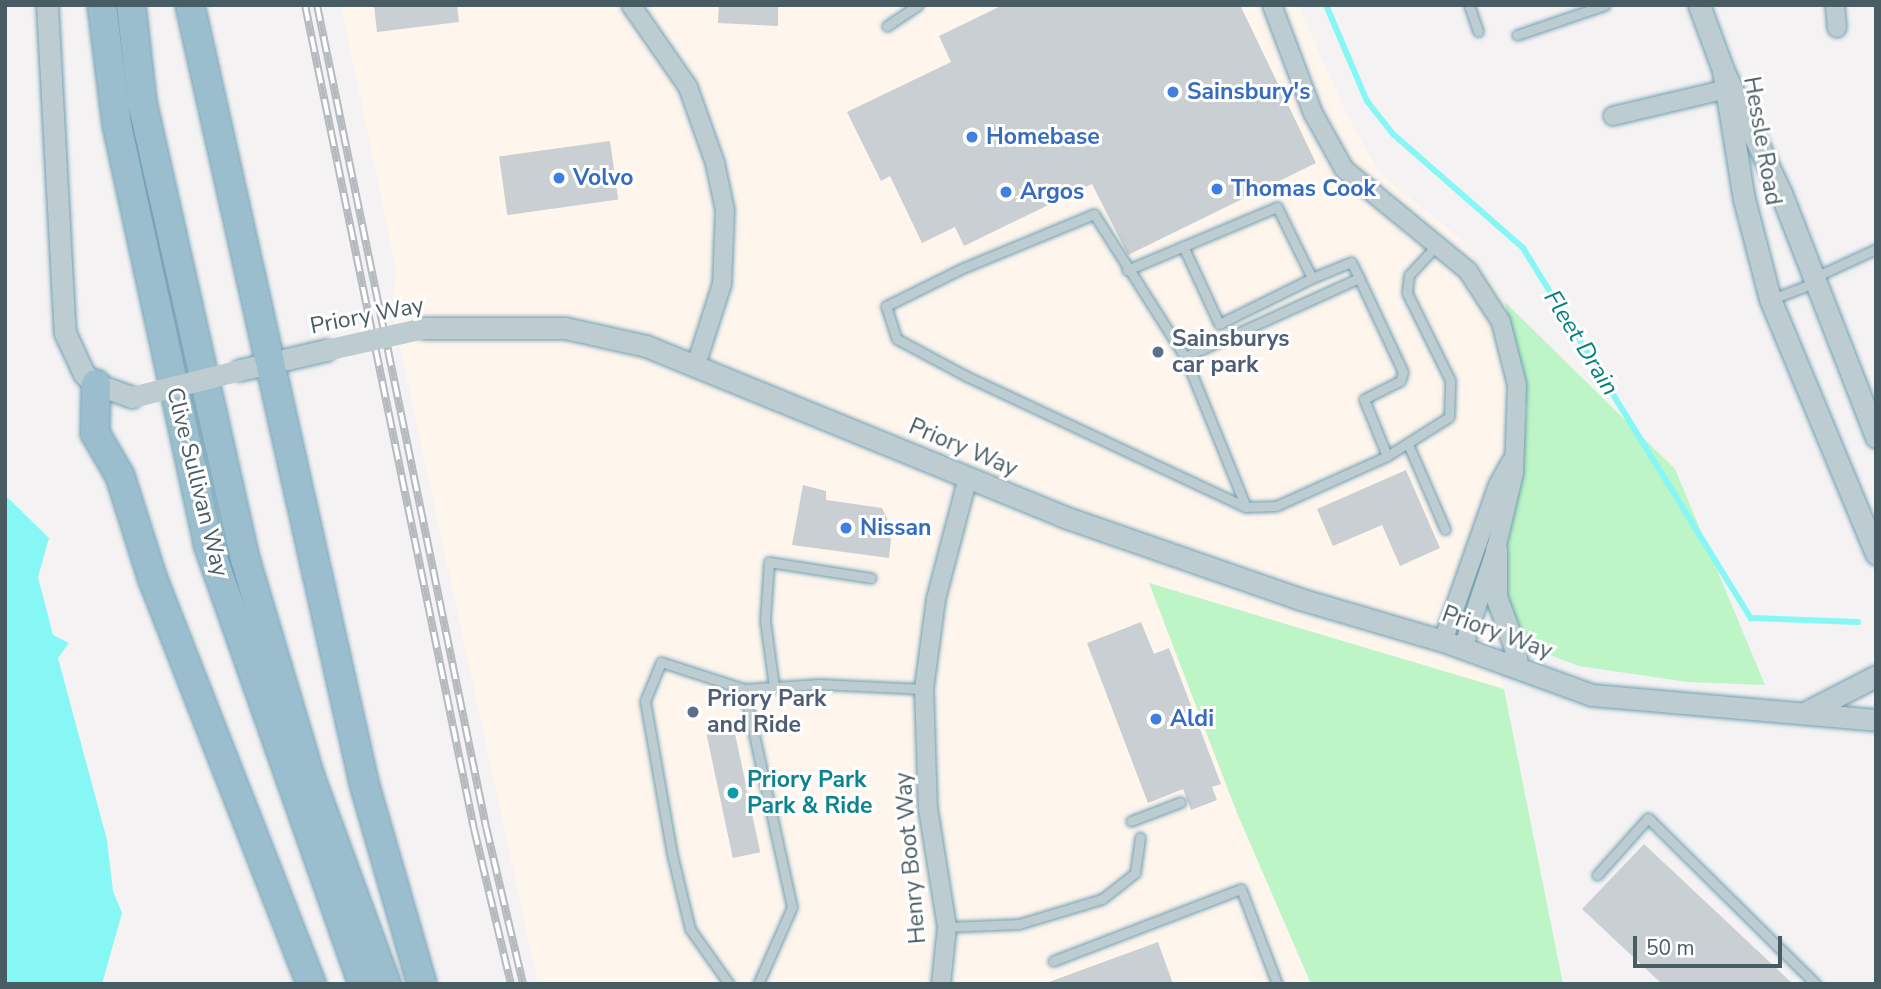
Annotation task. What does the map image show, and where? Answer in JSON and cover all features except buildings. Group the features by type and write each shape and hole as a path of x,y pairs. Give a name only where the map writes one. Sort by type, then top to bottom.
{"highway":[{"name":"Clive Sullivan Way","path":"102,5 117,125 208,544 363,984"},
{"name":"Clive Sullivan Way","path":"131,5 142,102 245,559 310,777 386,984"},
{"path":"190,5 364,783 422,984"},
{"path":"96,384 95,433 120,476 153,580 312,984"}],"street":[{"path":"47,5 65,333 74,356 96,384"},
{"path":"631,5 688,87 715,163 725,210 722,284 696,365"},
{"path":"1272,5 1313,113 1344,169 1438,243 1468,271 1502,322 1517,385 1511,462 1513,480 1496,549 1453,645"},
{"path":"1613,116 1723,80 1699,5"},
{"path":"1835,5 1838,27"},
{"name":"Hessle Road","path":"1723,80 1781,193 1874,429"},
{"name":"Hessle Road","path":"1723,80 1744,199 1770,299 1876,554"},
{"name":"Priory Way","path":"96,384 132,397 424,328 565,328 646,346 967,481 1300,599 1453,645 1592,695 1808,711 1876,720"},
{"path":"1453,645 1498,485 1511,462"},
{"name":"Henry Boot Way","path":"941,984 947,928 928,809 924,689 936,599 967,481"},
{"path":"1496,549 1496,596 1516,648 1517,667"},
{"path":"1808,711 1876,676"}],"lane":[{"path":"887,26 918,5"},
{"path":"1469,5 1478,32"},
{"path":"1517,35 1605,5"},
{"path":"1127,271 1277,207 1311,278"},
{"path":"1245,507 1185,357 1127,271 1094,214 962,268 886,306 897,339 1245,507 1276,506 1387,456 1449,417 1453,401 1450,380 1407,293 1409,275 1417,262 1438,243"},
{"path":"1183,246 1219,324 1343,262 1351,262 1403,372 1400,382 1364,399 1387,456"},
{"path":"1770,299 1876,249"},
{"path":"1185,357 1359,278"},
{"path":"1408,444 1445,529"},
{"path":"774,687 765,620 769,562 871,578"},
{"path":"729,984 690,929 645,701 661,662 744,689 819,684 924,689"},
{"path":"744,689 792,907 758,984"},
{"path":"1131,821 1181,802"},
{"path":"1597,875 1648,818 1816,984"},
{"path":"947,928 1020,924 1102,899 1135,873 1140,837"},
{"path":"1052,961 1241,889 1277,984"}],"shaded area":[{"path":"341,5 1298,5 1347,115 1380,174 1461,239 1505,302 1527,407 1521,476 1482,599 1504,689 1150,584 1237,813 1311,984 538,984 392,310 396,269"}],"green space":[{"path":"1505,302 1675,469 1765,685 1687,682 1579,666 1502,637 1482,599 1521,476 1527,407"},
{"path":"1149,583 1504,689 1563,984 1311,984 1237,813"}],"water":[{"path":"5,495 49,538 38,577 53,635 69,643 58,658 107,840 113,891 122,913 102,984 5,984"}],"waterway":[{"name":"Fleet Drain","path":"1326,5 1367,101 1393,134 1523,248 1751,618 1858,622"}],"railway":[{"path":"305,5 474,829 511,984"},
{"path":"317,5 486,827 523,984"}],"place":[{"name":"Sainsbury's","path":"1173,92"},
{"name":"Homebase","path":"972,137"},
{"name":"Volvo","path":"559,178"},
{"name":"Thomas Cook","path":"1217,189"},
{"name":"Argos","path":"1006,192"},
{"name":"Sainsburys car park","path":"1158,352"},
{"name":"Nissan","path":"846,528"},
{"name":"Priory Park and Ride","path":"693,712"},
{"name":"Aldi","path":"1156,719"},
{"name":"Priory Park Park & Ride","path":"733,793"}]}
